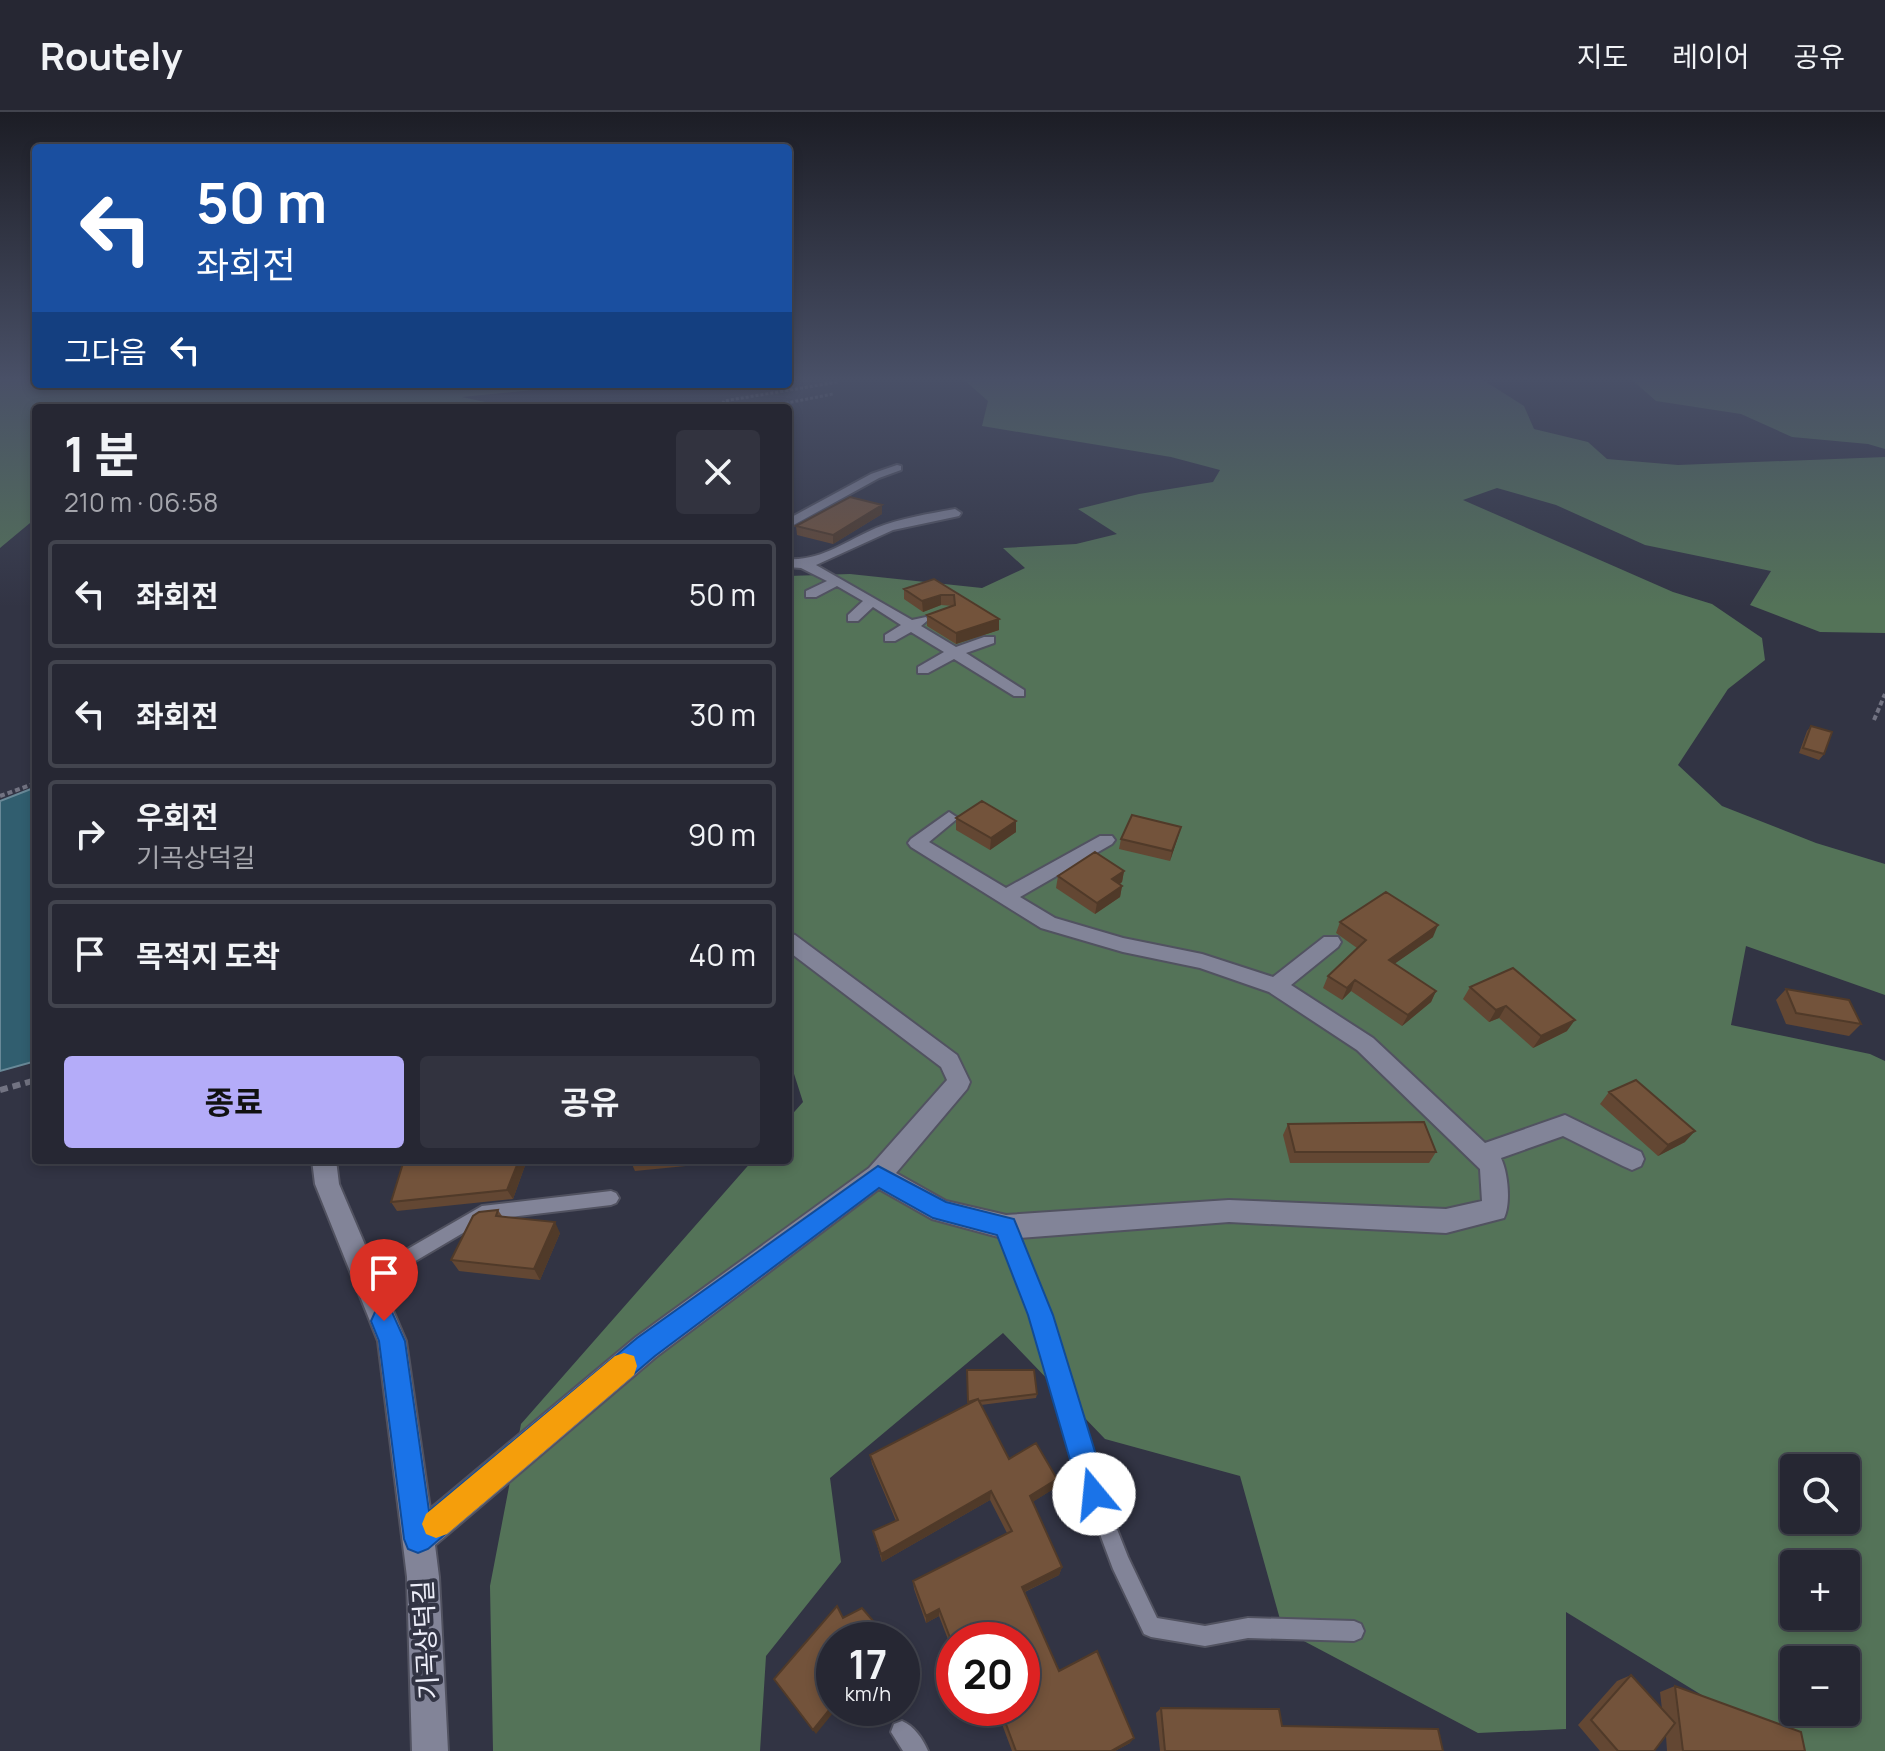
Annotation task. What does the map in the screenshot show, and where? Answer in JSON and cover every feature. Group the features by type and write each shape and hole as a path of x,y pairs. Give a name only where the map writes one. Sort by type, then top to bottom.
{"street":[{"path":"792,522 875,476 897,468"},
{"path":"792,563 825,560 883,530 914,519 955,513"},
{"path":"804,564 872,601 1019,693"},
{"path":"811,594 836,581"},
{"path":"853,618 872,601"},
{"path":"890,638 910,624 935,615"},
{"path":"923,670 955,652 989,640"},
{"path":"878,1176 941,1211 1006,1227 1229,1211 1446,1221 1495,1210 1492,1165 1365,1044 1276,986 1202,961 1123,945 1048,923 917,843 949,818"},
{"path":"1007,896 1106,840"},
{"path":"1276,986 1331,942"},
{"path":"418,1539 646,1347 878,1176 959,1082 949,1061 792,943"},
{"path":"1482,1154 1565,1125 1632,1159"},
{"name":"기곡상덕길","path":"324,1164 327,1184 392,1341 423,1577 430,1751"}],"lane":[{"path":"367,1281 482,1213 611,1198"},
{"path":"1006,1227 1041,1315 1094,1494 1120,1562 1151,1627 1205,1636 1248,1628 1354,1631"},
{"path":"902,1732 917,1751"}],"path":[{"path":"1874,720 1885,694"},
{"path":"0,796 32,784"},
{"path":"0,1090 32,1081"}],"green space":[{"path":"0,454 32,454 32,521 0,548"},
{"path":"1156,454 1602,454 1607,459 1678,465 1885,457 1885,633 1820,632 1750,605 1771,571 1645,545 1556,505 1497,488 1463,500 1673,592 1712,604 1762,638 1765,660 1728,689 1678,765 1722,806 1816,843 1885,864 1885,995 1746,946 1731,1025 1870,1054 1885,1061 1885,1751 1787,1751 1777,1741 1566,1612 1566,1729 1478,1733 1283,1630 1240,1476 1105,1439 1003,1333 830,1478 841,1562 766,1656 760,1751 493,1751 490,1586 521,1424 749,1164 792,1164 792,1114 803,1102 792,1068 792,576 850,574 982,588 1025,568 1003,548 1076,544 1117,534 1078,509 1139,494 1213,482 1220,470"}],"water":[{"path":"32,789 32,1062 0,1071 0,801"}],"building":[{"path":"850,497 882,505 833,535 796,526"},
{"path":"934,579 999,619 956,633 927,615 955,605 954,595 922,601 904,589"},
{"path":"1811,726 1832,732 1824,754 1803,748"},
{"path":"982,801 1016,821 991,838 956,818"},
{"path":"1132,815 1181,827 1172,851 1121,839"},
{"path":"1095,852 1124,871 1112,879 1122,886 1097,903 1058,876"},
{"path":"1386,892 1438,925 1389,960 1436,991 1408,1015 1355,980 1347,988 1328,976 1366,940 1340,922"},
{"path":"1513,968 1575,1020 1541,1036 1506,1006 1496,1010 1470,987"},
{"path":"1786,989 1849,1000 1861,1024 1796,1013"},
{"path":"1636,1080 1695,1131 1668,1145 1609,1092"},
{"path":"1424,1122 1436,1152 1295,1152 1288,1124"},
{"path":"403,1164 517,1164 507,1190 391,1202"},
{"path":"498,1210 496,1216 555,1222 534,1269 451,1260 473,1216 479,1212"},
{"path":"967,1370 1034,1370 1037,1394 968,1402"},
{"path":"978,1399 1009,1459 1036,1443 1057,1479 1030,1496 1062,1567 1022,1587 1037,1622 944,1622 939,1609 926,1616 913,1581 1012,1531 991,1491 881,1554 873,1531 898,1520 870,1455"},
{"path":"837,1606 843,1618 862,1608 874,1622 823,1622"},
{"path":"1040,1628 1059,1671 1097,1651 1134,1738 1111,1751 1016,1751 1007,1726 1040,1726"},
{"path":"816,1630 816,1726 813,1730 774,1679"},
{"path":"1631,1675 1675,1723 1654,1751 1618,1751 1591,1720"},
{"path":"1675,1686 1801,1732 1805,1751 1683,1751"},
{"path":"1161,1708 1279,1709 1282,1726 1438,1729 1443,1751 1165,1751"}],"slow traffic":[{"path":"436,1524 624,1366"}],"route":[{"path":"384,1321 392,1341 418,1539 646,1347 878,1176 941,1211 1006,1227 1041,1315 1094,1494"}]}
